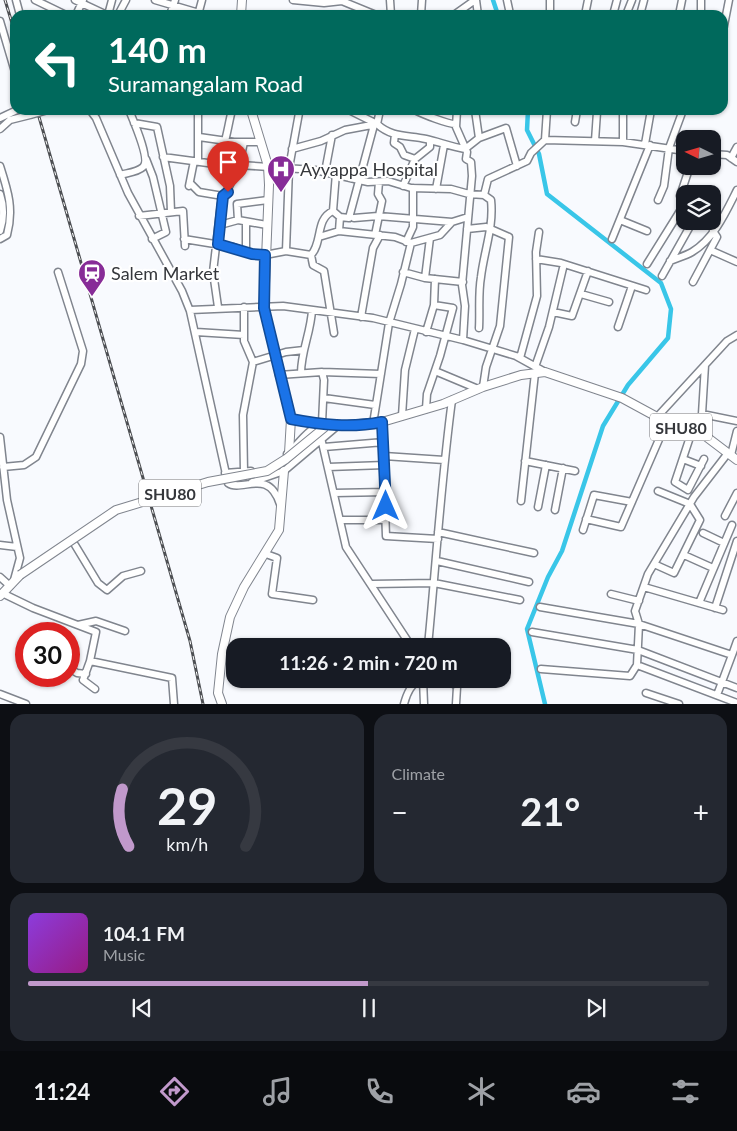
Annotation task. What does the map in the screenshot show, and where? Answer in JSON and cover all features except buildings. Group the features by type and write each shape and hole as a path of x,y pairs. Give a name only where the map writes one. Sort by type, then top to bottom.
{"main road":[{"path":"250,115 268,166 264,308 274,357 291,419 289,453"},
{"name":"SHU80","path":"1,594 21,577 117,513 209,486 273,472 323,426 336,427 382,422 452,400 535,370 622,398 657,417 704,436 732,456"},
{"path":"291,419 323,426"},
{"path":"222,704 218,693 222,654 230,617 244,587 279,530 284,471"}],"street":[{"path":"36,0 47,2 59,10"},
{"path":"155,0 174,3 187,10"},
{"path":"184,9 186,0"},
{"path":"293,0 324,3 342,1 364,10"},
{"path":"80,1 97,10"},
{"path":"460,10 471,1"},
{"path":"0,21 10,55"},
{"path":"0,129 10,120 29,115"},
{"path":"94,115 140,216 182,291 190,310 225,473 231,486 252,482 284,471 336,427"},
{"path":"131,115 153,177 166,232 152,239"},
{"path":"198,115 199,137 190,185 199,192 223,196"},
{"path":"163,158 214,164 221,156 230,115"},
{"path":"286,251 289,168 299,115"},
{"path":"358,115 385,132 430,140 465,150"},
{"path":"333,211 340,217 348,218 378,115"},
{"path":"432,115 448,125 456,124"},
{"path":"457,115 456,124 465,150 466,159 471,162 472,169 463,282 466,328 464,340"},
{"path":"476,115 478,138"},
{"path":"484,194 488,179 528,161 530,153 544,140 546,115"},
{"path":"576,122 577,115"},
{"path":"595,141 597,115"},
{"path":"623,115 623,142"},
{"path":"612,239 647,144 651,115"},
{"path":"658,200 666,175 669,148 681,115"},
{"path":"134,123 157,126 170,186 171,212"},
{"path":"292,149 332,135 375,124"},
{"path":"465,150 478,138 506,128 516,166"},
{"path":"395,134 394,143 400,147 404,155 415,159"},
{"path":"325,172 332,135"},
{"path":"199,137 226,141 260,142"},
{"path":"403,186 415,159 425,153 430,147 430,140"},
{"path":"544,140 623,142 676,149"},
{"path":"218,307 213,272 223,196 228,192 239,165 244,142"},
{"path":"436,189 444,145"},
{"path":"721,155 726,155 734,160 737,147"},
{"path":"120,175 142,168 146,159"},
{"path":"239,165 252,168 268,166 325,172 413,188 450,189 469,194 484,194 491,200 490,228 480,278 479,328"},
{"path":"0,166 10,200 12,218 7,235 0,240"},
{"path":"333,211 336,174"},
{"path":"361,317 382,201 378,194 379,182"},
{"path":"373,424 389,322 413,227 413,188"},
{"path":"670,261 692,252 713,231 721,222 737,190"},
{"path":"0,194 2,223 0,231"},
{"path":"238,220 237,204 268,200"},
{"path":"140,216 183,211 185,246"},
{"path":"311,255 316,249 320,225 327,213 333,211"},
{"path":"354,218 378,216 452,222 468,217"},
{"path":"339,231 340,217"},
{"path":"647,264 676,217"},
{"path":"220,225 238,220 266,225"},
{"path":"620,220 647,231"},
{"path":"246,222 246,252"},
{"path":"319,237 339,231 395,237 408,242 440,235 452,222"},
{"path":"435,371 481,388 500,326 509,237 486,226 467,229"},
{"path":"662,276 688,230"},
{"path":"693,282 717,237 713,231"},
{"path":"520,358 537,296 536,259 539,232"},
{"path":"425,278 430,238"},
{"path":"184,239 218,244 265,255 286,251 311,255"},
{"path":"710,250 737,262"},
{"path":"311,255 313,265 324,271 334,333"},
{"path":"536,259 561,263 646,290"},
{"path":"521,501 535,370 553,312 563,268"},
{"path":"553,312 572,316 588,271"},
{"path":"3,467 24,465 36,457 81,364 83,351 58,272"},
{"path":"403,272 425,278 463,282"},
{"path":"426,332 434,305 435,279"},
{"path":"618,327 632,286"},
{"path":"580,294 609,302"},
{"path":"426,408 427,394 453,308 434,305"},
{"path":"190,310 218,307 264,308 283,306 361,317 464,340 520,358 535,370"},
{"path":"244,308 244,340 253,362 244,415 244,472"},
{"path":"301,373 304,350 312,328 312,310"},
{"path":"402,416 405,370 415,329"},
{"path":"196,332 244,335"},
{"path":"657,417 727,342 737,335"},
{"path":"253,362 286,352 304,350"},
{"path":"704,459 688,490 675,482 692,431 702,414 705,365"},
{"path":"279,376 322,372 381,374"},
{"path":"225,473 244,472 273,465 323,426 324,398 322,372"},
{"path":"324,398 375,405"},
{"path":"429,638 444,460 452,400"},
{"path":"702,414 737,421"},
{"path":"586,519 621,527 667,421"},
{"path":"382,422 386,492 386,536 438,535 534,553"},
{"path":"541,669 630,676 637,665 639,624 635,611 654,564 690,504 732,456 737,432"},
{"path":"0,437 4,500 18,547 19,569 11,584 0,577"},
{"path":"321,438 346,547 406,638"},
{"path":"324,447 384,442"},
{"path":"384,456 444,460"},
{"path":"683,459 700,466"},
{"path":"525,461 575,470"},
{"path":"328,467 385,465"},
{"path":"538,507 546,465"},
{"path":"555,510 563,468"},
{"path":"252,482 268,486 273,490 280,504"},
{"path":"654,564 674,573 700,520 690,504 658,491"},
{"path":"334,494 386,492"},
{"path":"725,516 737,493"},
{"path":"583,530 594,495 632,502"},
{"path":"340,520 386,520"},
{"path":"699,603 732,525"},
{"path":"703,533 724,543"},
{"path":"715,608 737,541"},
{"path":"75,545 98,583 107,590 123,576 141,571"},
{"path":"0,546 18,547"},
{"path":"266,554 277,558 272,594 313,600"},
{"path":"684,555 713,568"},
{"path":"436,561 529,582"},
{"path":"372,584 434,583 520,600"},
{"path":"644,587 723,610"},
{"path":"1,594 70,622"},
{"path":"611,594 638,601"},
{"path":"540,607 639,624 732,655"},
{"path":"80,625 96,621 125,631"},
{"path":"80,626 96,632 84,680 95,689"},
{"path":"532,632 638,650 737,688"},
{"path":"717,695 737,641"},
{"path":"90,661 172,678 174,704"},
{"path":"729,663 737,665"},
{"path":"637,665 717,695 725,701 737,703"},
{"path":"80,673 86,674"},
{"path":"404,704 411,688"},
{"path":"423,688 424,704"},
{"path":"456,704 457,688"},
{"path":"646,693 679,704"},
{"path":"0,694 26,704"}],"waterway":[{"path":"493,0 496,10"},
{"path":"528,115 527,130 539,154 547,194 661,283 671,309 668,338 628,385 603,426 562,551 548,577 527,629 545,704"}],"railway":[{"path":"5,0 10,16"},
{"path":"38,115 190,641 203,704"}],"place":[{"name":"Ayyappa Hospital","path":"281,193"},
{"name":"Salem Market","path":"92,297"}],"route":[{"path":"228,192 223,196 221,204 218,244 252,254 265,255 264,308 274,357 291,419 319,424 329,423 336,427 382,422 386,506"}]}
